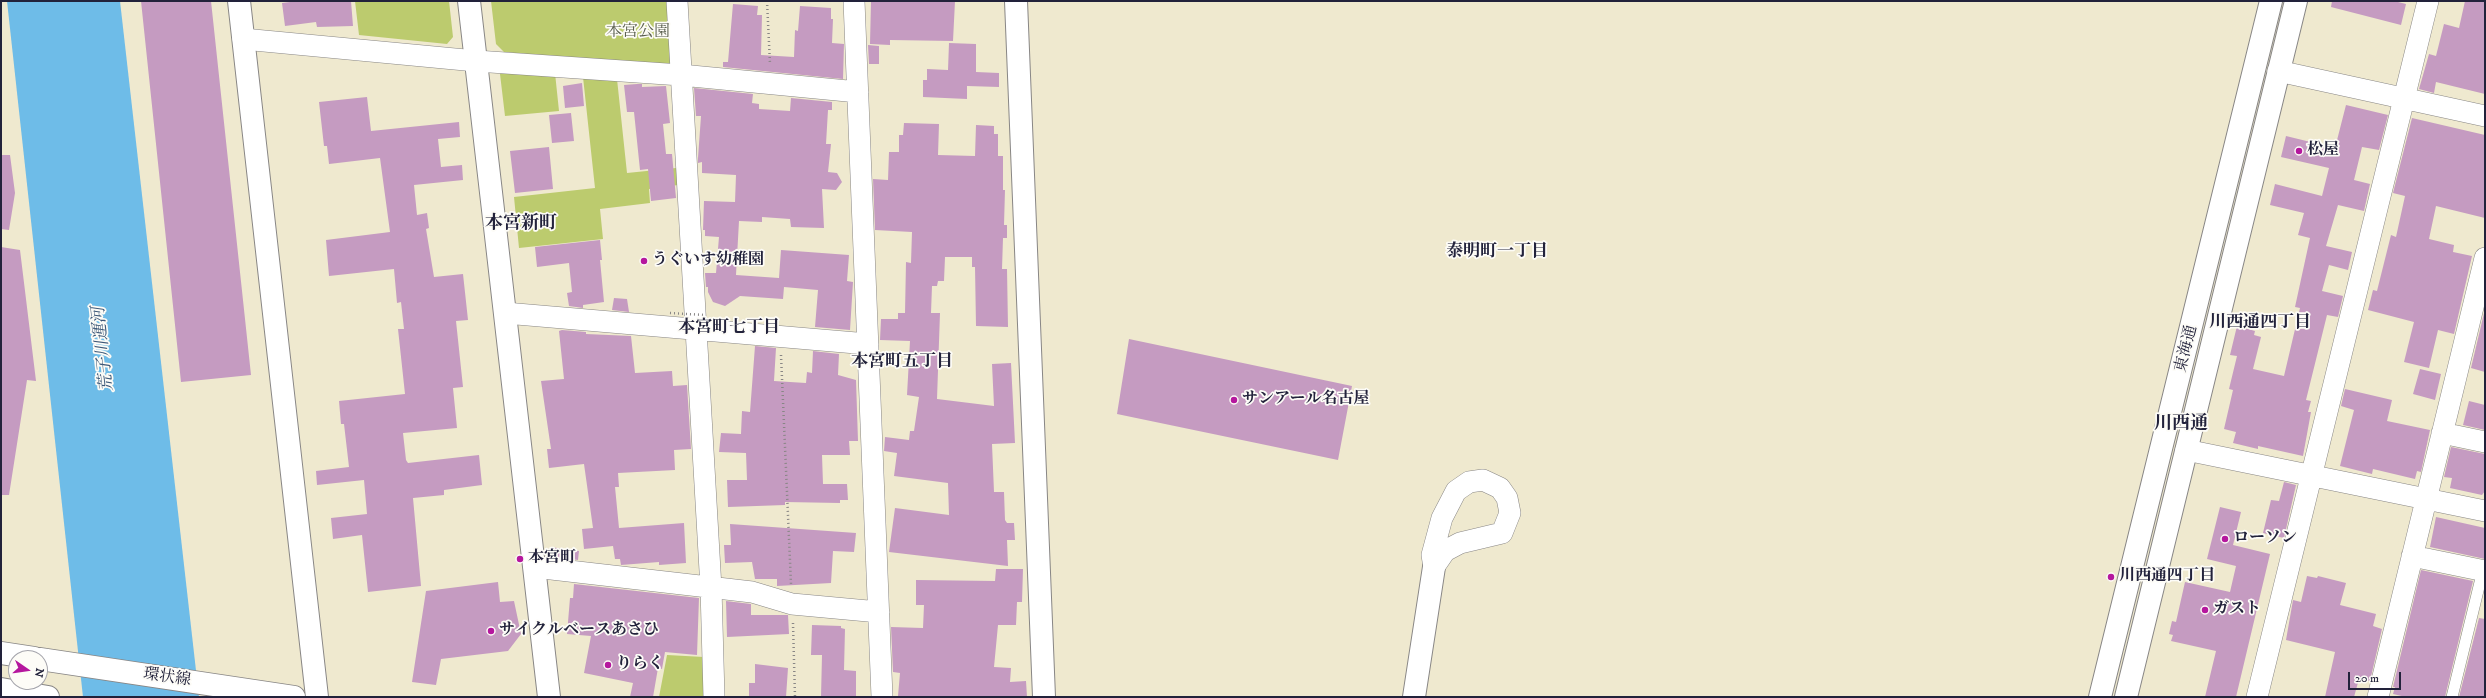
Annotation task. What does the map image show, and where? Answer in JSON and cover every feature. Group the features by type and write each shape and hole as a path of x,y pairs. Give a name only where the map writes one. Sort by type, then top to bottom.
{"street":[{"path":"239,1 317,697"},
{"path":"469,1 549,697"},
{"path":"677,1 681,75 701,322 714,697"},
{"path":"854,1 882,697"},
{"path":"1016,1 1044,697"},
{"name":"東海通","path":"2100,697 2164,444 2271,1"},
{"name":"東海通","path":"2126,697 2296,1"},
{"path":"2257,697 2428,1"},
{"path":"243,39 476,61 681,75 858,92"},
{"path":"2278,71 2485,116"},
{"path":"2378,697 2485,258"},
{"path":"505,312 701,322 780,336 868,344"},
{"path":"2442,433 2485,442"},
{"path":"2186,450 2485,511"},
{"path":"2412,556 2484,570"},
{"path":"1414,697 1434,567"},
{"path":"534,568 752,592 792,604 879,612"},
{"name":"環状線","path":"48,660 294,697"},
{"path":"1,689 48,697"}],"lane":[{"path":"2452,697 2484,570"}],"path":[{"path":"767,1 771,83"},
{"path":"670,313 701,322"},
{"path":"780,336 795,697"}],"green space":[{"path":"355,1 449,1 453,37 447,44 359,35"},
{"name":"本宮公園","path":"491,1 670,1 671,67 504,52 496,44"},
{"path":"504,68 555,73 559,111 505,116 500,74"},
{"path":"583,77 617,79 627,173 676,168 678,185 649,189 650,203 600,209 603,239 519,248 514,197 595,188"},
{"path":"667,655 704,657 705,697 659,697"}],"water":[{"name":"荒子川運河","path":"7,1 120,1 199,697 83,697"}],"building":[{"path":"141,1 211,1 251,375 181,382"},
{"path":"298,1 351,1 353,26 317,27 316,22 285,26 282,3"},
{"path":"871,1 955,1 953,41 890,40 890,45 870,44"},
{"path":"2332,1 2394,1 2406,4 2401,25 2331,7"},
{"path":"2465,1 2485,1 2485,94 2436,82 2434,93 2419,89 2429,54 2436,56 2444,24 2459,28"},
{"path":"733,4 758,6 757,15 762,15 761,55 794,57 795,30 798,31 800,6 831,8 831,19 833,19 832,43 844,44 843,79 723,67 723,62 728,62"},
{"path":"949,43 976,44 976,72 999,73 999,87 967,86 967,99 923,97 923,80 927,80 927,69 948,70"},
{"path":"868,45 879,46 879,64 869,64"},
{"path":"582,83 584,106 565,108 563,86"},
{"path":"642,84 642,87 666,86 670,123 663,124 666,154 672,154 676,198 651,201 648,169 640,170 634,112 627,112 624,85"},
{"path":"694,88 753,94 752,103 759,104 759,109 790,111 791,98 832,102 832,110 828,110 826,144 831,144 828,172 837,173 842,182 836,190 822,189 824,228 791,227 790,219 762,217 762,222 739,221 736,275 779,278 781,250 849,255 847,281 853,282 850,330 815,327 818,290 784,287 783,299 740,296 725,306 713,302 708,292 708,287 706,287 705,273 716,273 719,237 705,236 705,230 703,230 704,201 735,202 736,175 702,173 702,162 698,163 701,116 696,116"},
{"path":"367,97 371,131 459,122 460,137 438,139 441,167 462,165 463,180 414,185 417,215 427,213 429,228 426,229 434,277 463,274 468,320 456,321 463,387 453,388 457,428 403,433 406,460 408,463 479,455 482,485 444,490 444,495 413,498 421,586 368,592 362,535 333,539 331,518 367,514 364,480 317,485 316,471 349,467 344,424 341,424 339,401 405,394 398,329 404,329 401,302 397,303 394,269 329,276 326,240 390,232 380,158 329,164 327,146 324,146 319,102"},
{"path":"2346,105 2388,115 2379,150 2362,147 2354,180 2370,184 2364,211 2338,205 2326,246 2352,252 2348,270 2329,265 2322,291 2343,296 2338,317 2327,315 2306,400 2311,401 2308,412 2311,412 2303,456 2258,446 2258,449 2233,443 2236,432 2224,429 2233,390 2229,389 2237,356 2230,355 2237,326 2255,331 2254,335 2261,337 2253,369 2284,376 2300,308 2295,307 2310,238 2298,235 2304,213 2270,205 2275,184 2322,196 2329,168 2281,157 2286,136 2335,148"},
{"path":"571,113 574,141 552,143 549,115"},
{"path":"2412,118 2485,135 2485,218 2436,206 2429,239 2454,245 2453,252 2472,256 2454,334 2438,330 2429,368 2404,362 2414,322 2368,310 2373,290 2377,291 2391,235 2396,237 2405,196 2393,193"},
{"path":"904,123 939,124 938,155 975,156 976,125 994,126 994,134 998,134 998,156 1003,156 1003,190 1005,190 1004,225 1007,225 1007,238 1003,238 1002,269 1007,269 1008,327 976,326 975,267 972,267 972,257 945,257 944,281 938,281 937,286 932,286 931,313 940,313 937,399 994,406 992,364 1011,363 1015,443 992,444 994,492 1004,492 1005,520 1007,523 1014,523 1015,540 1007,540 1008,566 889,552 895,508 949,515 948,483 894,476 897,453 884,451 885,437 909,440 910,431 914,431 919,397 907,395 910,341 880,340 881,319 898,319 898,313 905,313 906,262 911,263 912,232 875,230 873,179 888,180 889,152 899,152 899,135 903,135"},
{"path":"549,147 553,189 515,193 510,151"},
{"path":"1,155 10,155 15,193 9,230 1,229"},
{"path":"600,240 602,260 600,260 604,302 583,305 583,308 569,306 567,293 572,292 569,263 537,267 535,247"},
{"path":"1,247 20,250 36,381 27,380 9,495 1,495"},
{"path":"614,298 627,299 629,312 612,310"},
{"path":"2485,309 2485,372 2471,368"},
{"path":"559,331 586,332 586,334 631,336 635,373 672,371 673,386 687,385 691,449 674,450 675,470 618,473 619,487 615,487 619,528 684,523 686,563 659,565 659,562 621,565 620,559 615,559 613,546 584,549 582,529 593,528 584,464 549,468 547,449 551,449 541,381 564,379"},
{"name":"サンアール名古屋","path":"1129,339 1352,386 1338,460 1117,414"},
{"path":"755,346 776,348 774,381 806,383 807,372 812,373 813,351 839,354 838,375 856,380 858,441 849,441 850,455 822,455 823,484 847,484 848,500 840,500 840,503 785,502 785,505 728,507 727,480 747,480 746,453 719,452 721,433 741,434 742,411 750,412"},
{"path":"2420,369 2441,374 2435,400 2413,394"},
{"path":"2345,389 2392,400 2387,421 2430,430 2421,472 2417,471 2415,479 2373,469 2372,474 2340,466 2354,410 2341,406"},
{"path":"2469,401 2485,405 2485,430 2463,425"},
{"path":"2451,447 2485,454 2485,491 2482,495 2450,488 2452,478 2444,477"},
{"path":"2284,482 2296,485 2284,538 2263,533 2271,500 2279,501"},
{"path":"2220,507 2241,512 2233,545 2270,554 2236,697 2205,697 2216,651 2171,641 2173,635 2169,634 2172,621 2176,622 2185,582 2230,592 2236,566 2207,559"},
{"path":"2436,517 2485,528 2485,559 2430,547"},
{"path":"730,524 856,533 854,552 833,551 831,583 777,586 777,579 755,579 752,562 725,563 724,545 731,545"},
{"path":"550,547 579,551 578,560 556,557"},
{"path":"996,569 1023,569 1022,602 1017,602 1016,625 998,625 994,667 1011,668 1010,682 1026,681 1027,697 898,696 900,673 893,672 891,627 923,628 924,605 916,605 916,580 995,581"},
{"path":"2421,570 2473,581 2445,697 2406,697 2393,694 2395,687 2393,687"},
{"path":"2307,576 2317,578 2318,576 2346,583 2340,605 2376,614 2373,626 2382,629 2370,681 2359,679 2354,697 2325,697 2335,652 2286,640 2293,600 2301,602"},
{"path":"498,582 500,602 514,601 521,634 508,651 441,659 436,685 412,682 426,591"},
{"path":"574,584 699,598 697,655 665,652 662,669 658,668 653,697 630,697 633,683 584,673 591,636 567,634 570,598 573,598"},
{"path":"726,601 751,604 751,615 788,615 789,634 727,637"},
{"path":"2479,618 2485,619 2485,697 2459,697"},
{"path":"812,625 841,626 841,628 845,629 844,670 856,671 856,697 821,697 822,655 811,655"},
{"path":"755,664 788,668 786,697 749,697 749,683 755,683"}],"place":[{"name":"松屋","path":"2299,151"},
{"name":"うぐいす幼稚園","path":"644,261"},
{"name":"サンアール名古屋","path":"1234,400"},
{"name":"ローソン","path":"2225,539"},
{"name":"本宮町","path":"520,559"},
{"name":"川西通四丁目","path":"2111,577"},
{"name":"ガスト","path":"2205,610"},
{"name":"サイクルベースあさひ","path":"491,631"},
{"name":"りらく","path":"608,665"}],"district":[{"name":"本宮新町","path":"521,224"},
{"name":"泰明町一丁目","path":"1497,252"},
{"name":"川西通四丁目","path":"2260,323"},
{"name":"本宮町七丁目","path":"729,328"},
{"name":"本宮町五丁目","path":"902,362"},
{"name":"川西通","path":"2181,424"}]}
